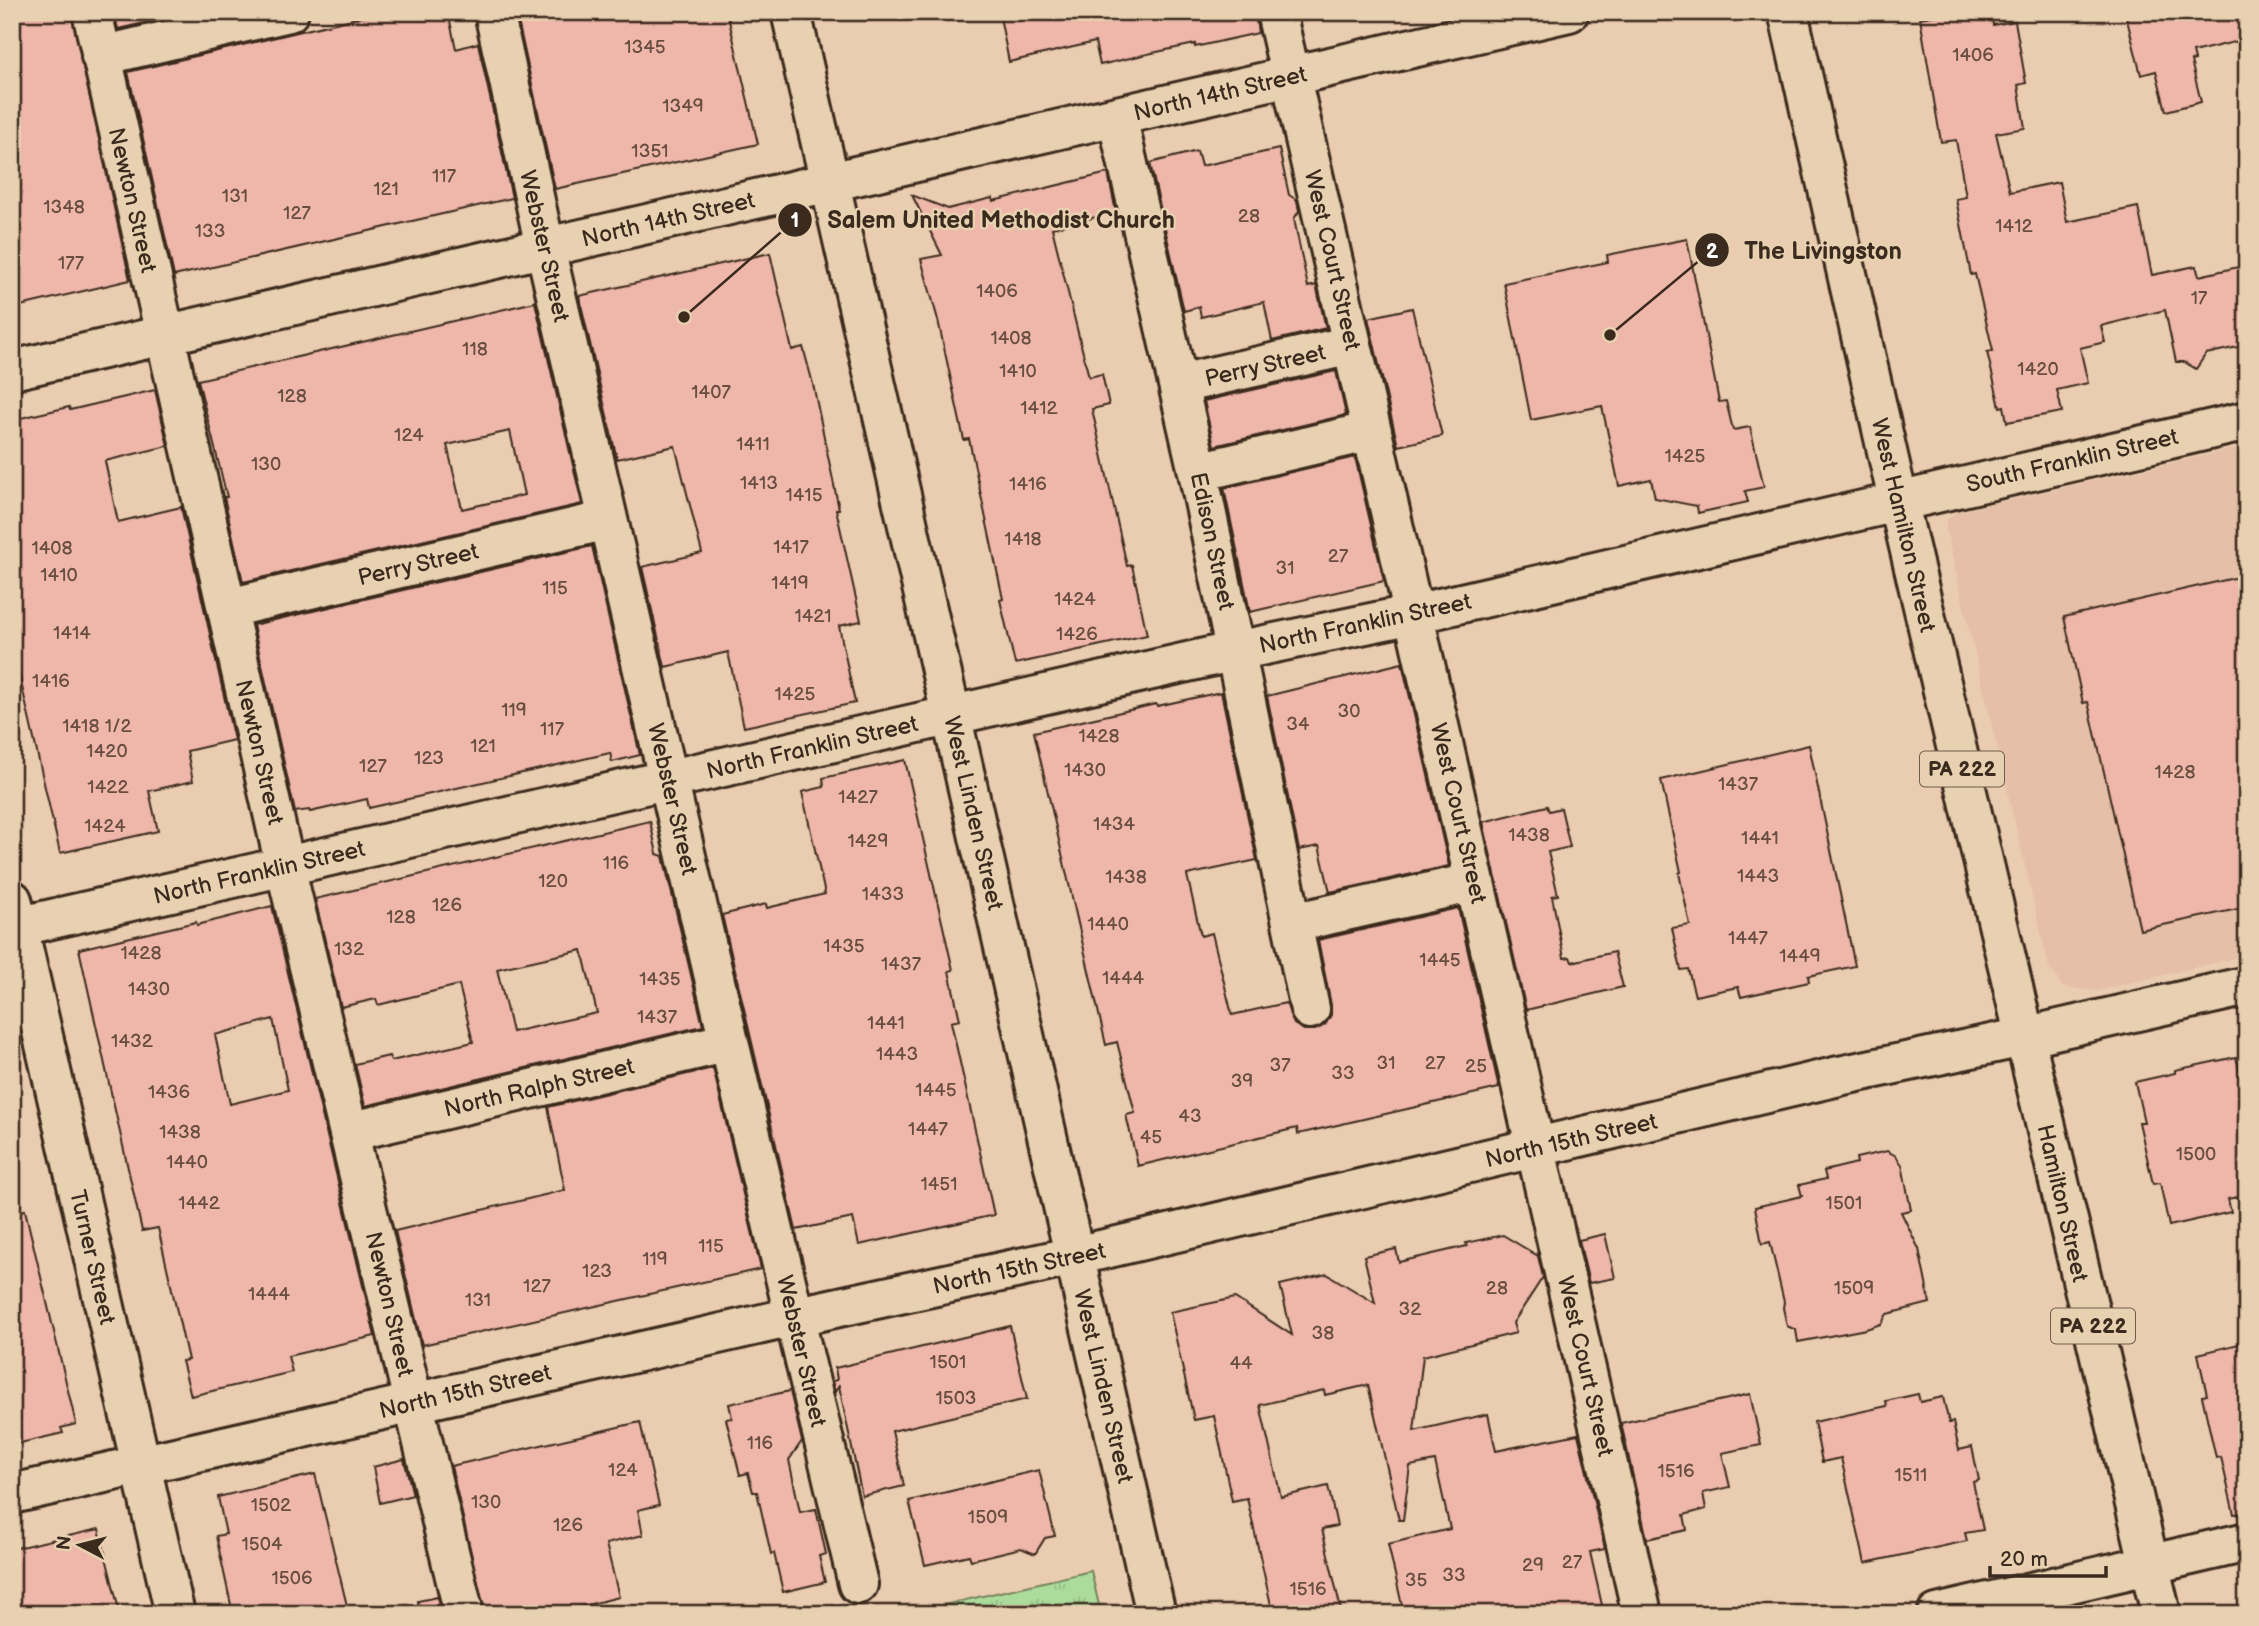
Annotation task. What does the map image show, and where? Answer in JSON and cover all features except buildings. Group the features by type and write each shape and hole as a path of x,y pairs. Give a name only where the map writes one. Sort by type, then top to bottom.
{"street":[{"name":"Newton Street","path":"92,12 285,866 464,1614"},
{"path":"101,56 289,12"},
{"name":"Webster Street","path":"494,12 608,520 793,1317 858,1584"},
{"name":"West Linden Street","path":"790,12 1156,1614"},
{"name":"West Court Street","path":"1276,12 1642,1614"},
{"name":"North 14th Street","path":"12,370 1569,12"},
{"name":"West Hamilton Street","path":"1788,12 1898,500 2024,1037"},
{"name":"Edison Street","path":"1117,116 1179,384 1310,1009"},
{"name":"Perry Street","path":"1179,384 1352,345"},
{"name":"South Franklin Street","path":"1898,500 2247,421"},
{"path":"1198,472 1372,431"},
{"name":"North Franklin Street","path":"14,918 285,866 1236,651 1414,614 1898,500"},
{"name":"Perry Street","path":"228,608 608,520"},
{"path":"1292,923 1475,881"},
{"name":"Turner Street","path":"14,918 175,1614"},
{"name":"North 15th Street","path":"12,1494 1075,1256 1839,1076 2247,986"},
{"name":"Hamilton Street","path":"2024,1037 2161,1614"},
{"name":"North Ralph Street","path":"349,1132 729,1042"},
{"path":"1937,1614 2247,1542"}],"shaded area":[{"path":"2247,446 2247,955 2096,991 2063,987 2049,967 1946,530 1946,520 1957,512"}],"green space":[{"path":"1091,1571 1101,1614 905,1614"}],"place":[{"name":"Salem United Methodist Church","path":"684,317"},
{"name":"The Livingston","path":"1610,335"}]}
